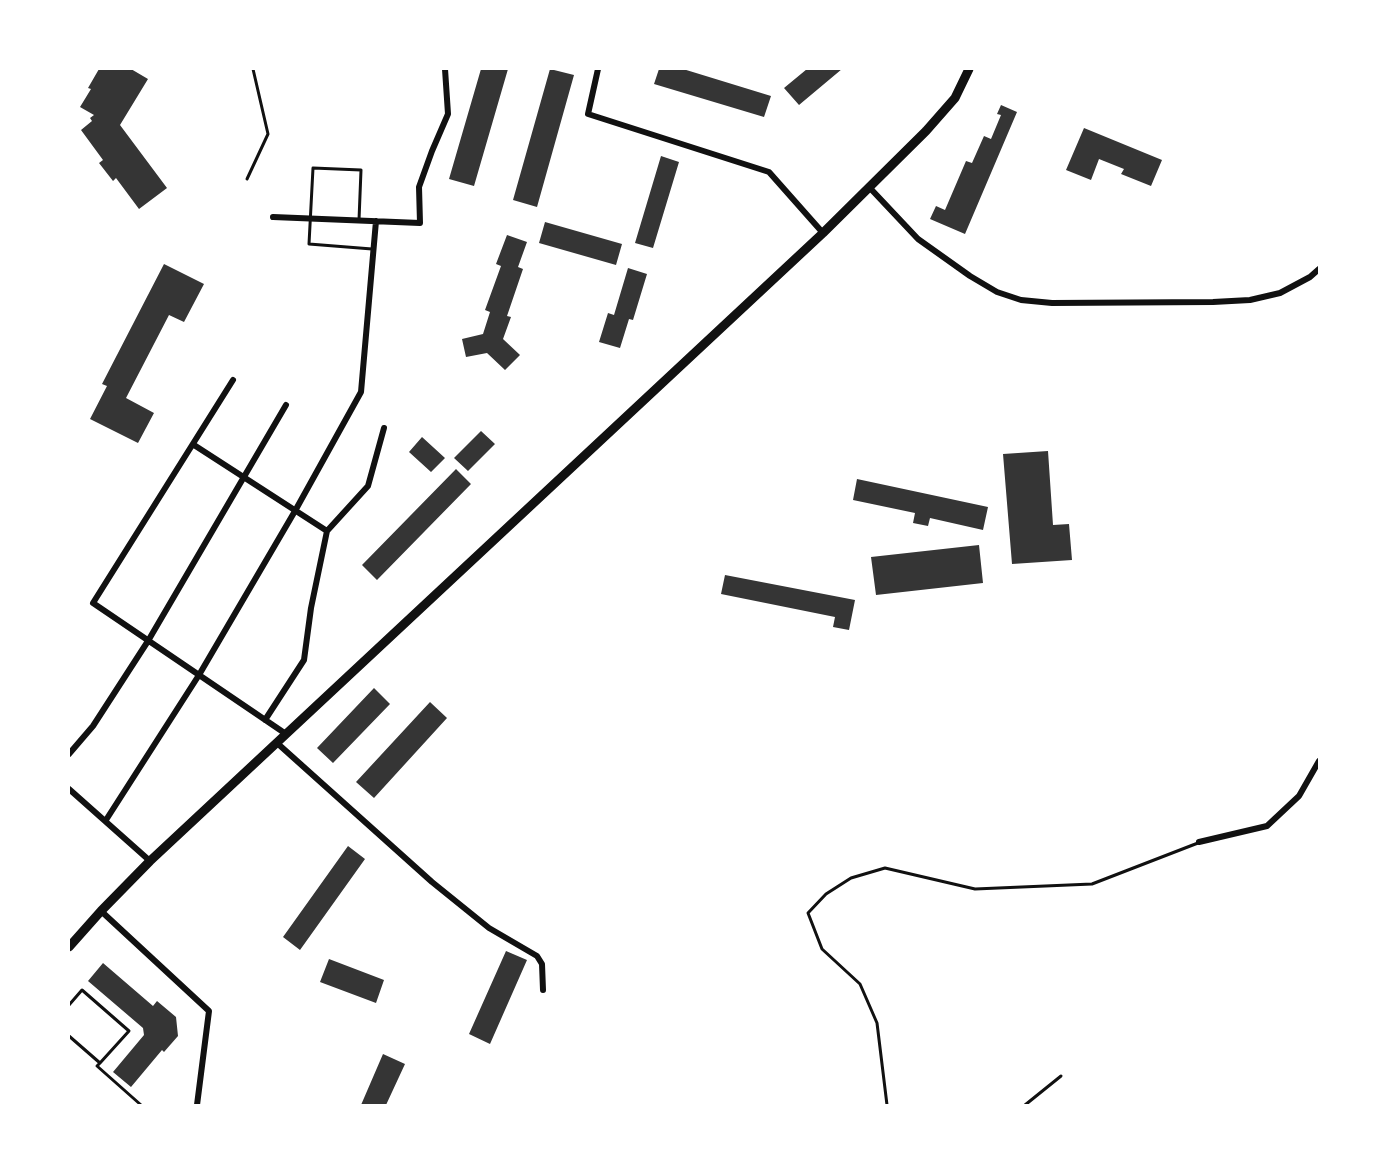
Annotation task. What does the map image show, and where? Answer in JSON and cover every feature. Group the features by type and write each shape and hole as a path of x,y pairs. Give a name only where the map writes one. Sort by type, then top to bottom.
{"main road":[{"path":"69,947 100,911 150,861 822,233 926,131 955,98 969,69"}],"street":[{"path":"273,216 420,223 419,187 448,114 445,69"},
{"path":"598,69 588,114 769,172 822,233"},
{"path":"869,187 918,238 970,276 997,292 1021,300 1052,303 1250,300 1280,293 1310,277 1319,269"},
{"path":"106,820 199,675 295,511 361,392 376,221"},
{"path":"233,380 93,603 286,734"},
{"path":"69,754 93,726 148,641 286,405"},
{"path":"265,720 304,660 311,608 327,531 368,486 384,428"},
{"path":"194,444 327,531"},
{"path":"276,743 432,882 489,928 537,956 542,964 543,990"},
{"path":"1199,842 1267,826 1299,796 1319,761"},
{"path":"69,789 150,861"},
{"path":"100,911 209,1011 197,1105"}],"lane":[{"path":"247,179 268,134 253,69"},
{"path":"359,220 361,170 313,168 309,244 374,249"},
{"path":"887,1105 877,1023 860,984 822,949 808,913 826,894 851,878 885,868 975,889 1092,884 1199,842"},
{"path":"69,1005 82,990 129,1031 98,1066 141,1105"},
{"path":"69,1036 100,1063"},
{"path":"1025,1105 1061,1076"}],"building":[{"path":"99,69 131,69 148,79 120,125 167,188 139,209 116,178 113,181 99,163 103,160 81,130 92,121 90,118 94,115 80,107"},
{"path":"481,69 508,69 474,186 449,179"},
{"path":"550,69 574,75 537,207 513,200"},
{"path":"659,69 683,69 771,96 764,117 654,84"},
{"path":"807,69 842,69 799,105 784,88"},
{"path":"1001,105 1017,112 965,234 930,219 936,206 945,210 966,161 972,163 984,136 991,139 1001,115 997,114"},
{"path":"1084,128 1162,160 1151,186 1121,174 1124,169 1099,159 1091,180 1066,170"},
{"path":"661,156 679,162 653,248 635,243"},
{"path":"545,222 622,244 616,265 539,243"},
{"path":"507,235 527,242 518,267 523,269 507,316 511,317 503,339 520,355 505,370 487,353 466,357 462,339 483,334 490,312 485,310 501,266 496,264"},
{"path":"164,264 204,284 184,322 169,315 126,398 154,413 138,443 90,419 107,386 102,384"},
{"path":"628,268 647,274 633,320 629,319 620,348 599,342 608,313 614,315"},
{"path":"481,431 495,444 468,471 454,458"},
{"path":"422,437 445,458 431,472 409,452"},
{"path":"1048,451 1053,525 1069,524 1072,560 1012,564 1003,454"},
{"path":"456,469 471,484 377,580 362,565"},
{"path":"857,479 988,507 983,530 930,518 928,526 913,523 915,513 853,500"},
{"path":"979,545 983,583 876,595 871,557"},
{"path":"725,575 855,600 849,630 833,627 835,617 721,594"},
{"path":"374,688 390,704 333,763 317,748"},
{"path":"430,702 447,718 374,798 356,782"},
{"path":"348,846 365,859 300,950 283,937"},
{"path":"506,951 527,960 490,1044 469,1034"},
{"path":"329,959 384,980 376,1003 320,982"},
{"path":"103,963 153,1006 157,1001 176,1017 178,1036 164,1052 162,1050 131,1087 113,1072 144,1035 143,1028 88,981"},
{"path":"383,1054 405,1064 386,1105 361,1105"}]}
